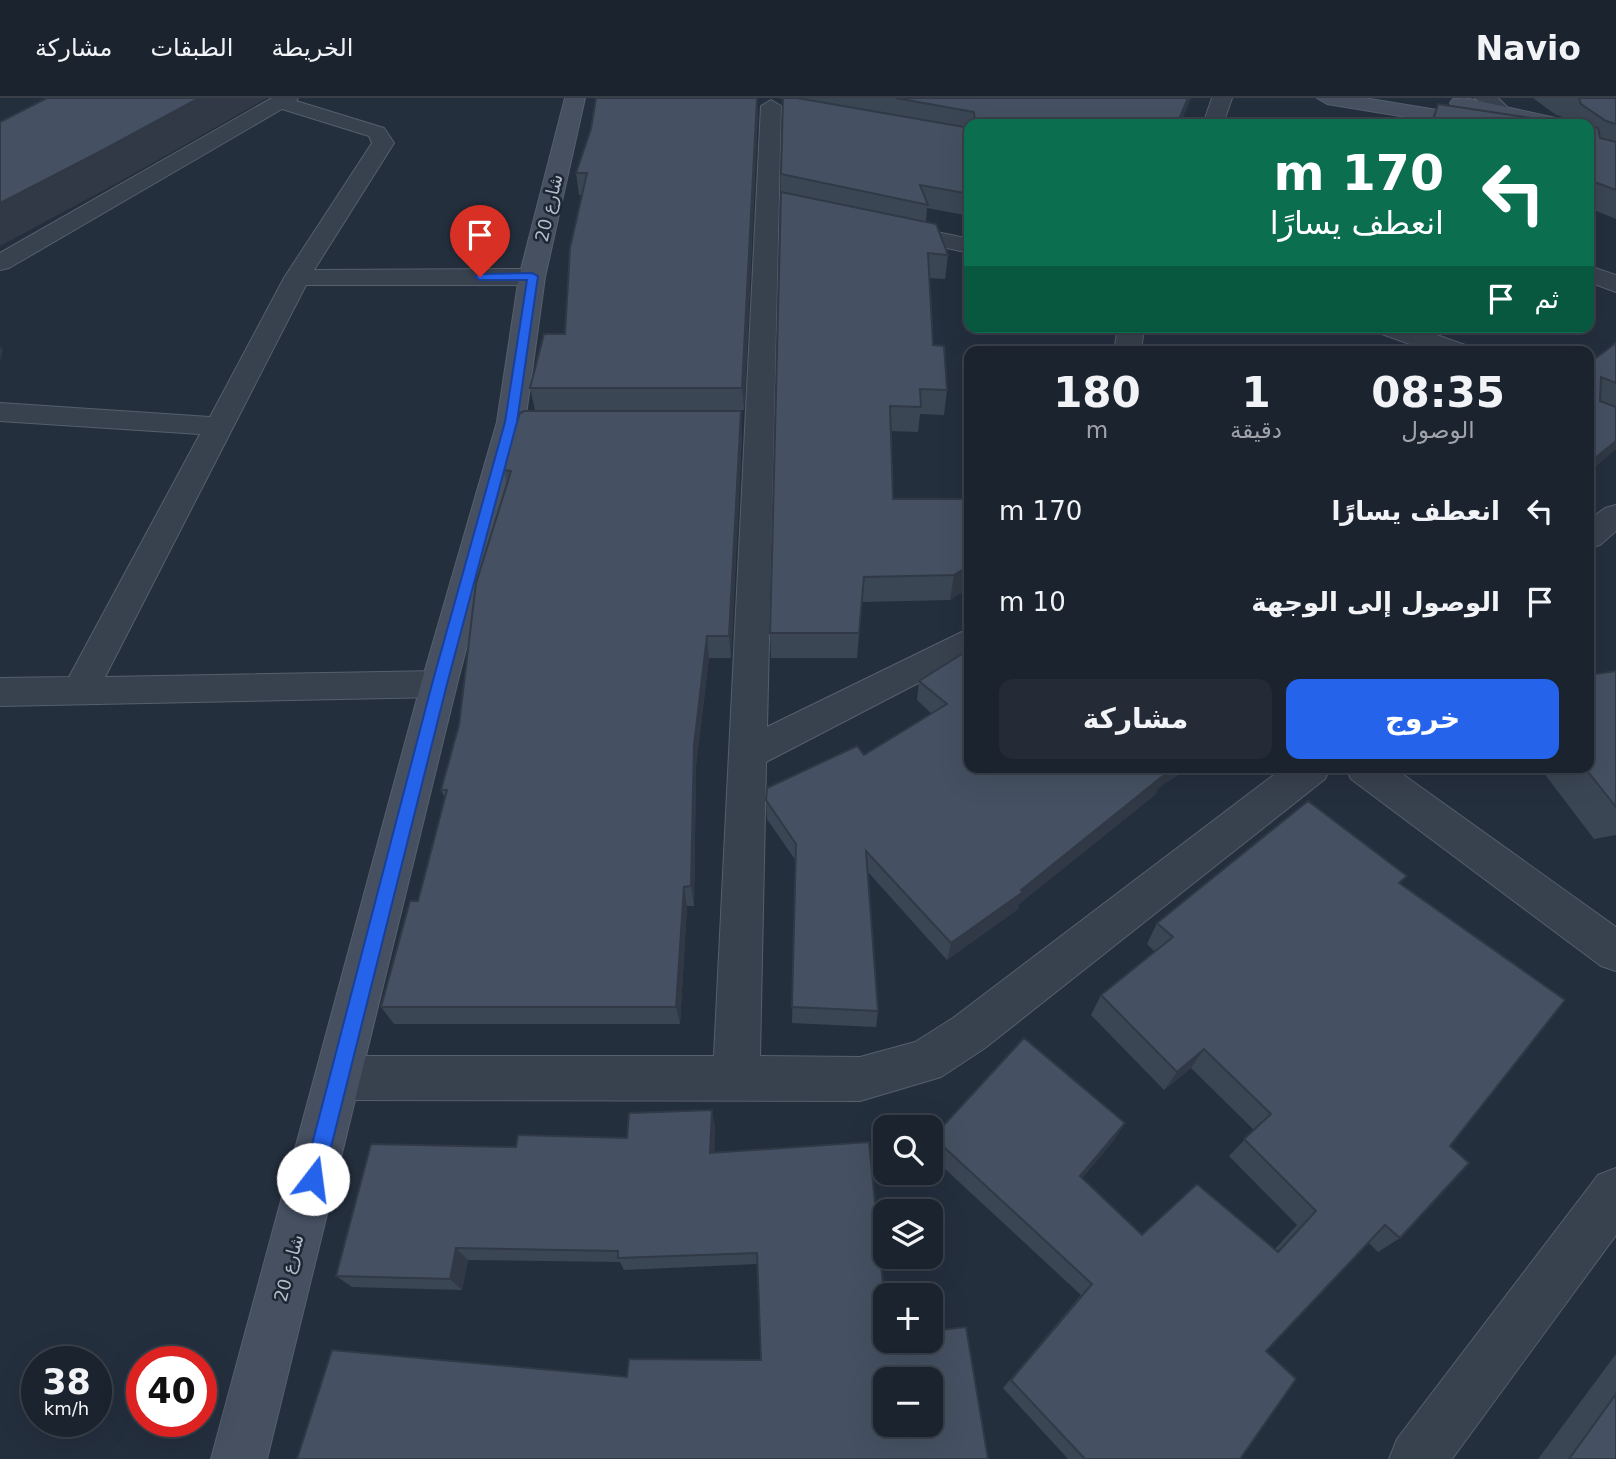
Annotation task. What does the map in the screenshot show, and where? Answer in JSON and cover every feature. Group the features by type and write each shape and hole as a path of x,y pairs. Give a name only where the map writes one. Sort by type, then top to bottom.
{"street":[{"name":"شارع 20","path":"239,1459 340,1078 439,684 525,422 532,276 575,98"},
{"path":"1215,119 1222,98"},
{"path":"1327,98 1491,111"},
{"path":"1429,98 1532,119"},
{"path":"0,263 284,100 377,132 383,143 297,278 80,690"},
{"path":"736,1080 747,755 744,422 783,206 771,106"},
{"path":"863,223 964,245"},
{"path":"1594,275 1616,284"},
{"path":"297,278 532,276"},
{"path":"1405,333 1441,346"},
{"path":"0,412 219,426"},
{"path":"1594,533 1616,515"},
{"path":"747,755 964,643"},
{"path":"0,692 439,684"},
{"path":"340,1078 860,1079 925,1061 969,1033 1305,773"},
{"path":"1373,773 1616,952"},
{"path":"1417,1459 1616,1193"}],"building":[{"path":"47,98 199,98 0,203 0,122"},
{"path":"596,98 757,98 742,388 530,388 544,334 565,334 570,248 587,173 576,173 591,129"},
{"path":"783,98 797,98 964,127 964,193 920,185 928,205 781,174"},
{"path":"896,98 1188,98 1179,119 975,119 974,112"},
{"path":"1579,98 1616,98 1616,124 1606,121 1581,104"},
{"path":"1438,104 1538,119 1434,119"},
{"path":"1594,128 1598,128 1600,138 1616,142 1616,190 1594,182"},
{"path":"781,192 936,224 948,255 928,253 933,345 944,346 947,390 920,389 921,407 890,406 893,499 964,499 964,569 954,575 864,577 859,633 770,633"},
{"path":"1616,343 1616,383 1601,377 1600,401 1616,407 1616,441 1594,459 1594,359"},
{"path":"741,411 729,636 707,636 694,745 691,886 684,887 676,1007 381,1007 410,901 418,901 447,790 441,790 459,725 476,583 511,471 503,470 514,430 520,413"},
{"path":"964,653 964,773 1164,775 1021,890 1023,892 951,943 866,851 878,1011 792,1007 796,844 766,800 767,788 857,746 864,755 947,704 919,681"},
{"path":"1616,671 1616,807 1589,773 1594,773 1594,674"},
{"path":"1308,801 1407,876 1399,883 1565,1000 1450,1146 1469,1163 1400,1238 1385,1225 1266,1351 1296,1379 1240,1459 1085,1459 1011,1380 1092,1284 943,1146 943,1126 1024,1038 1125,1123 1080,1176 1142,1235 1197,1184 1278,1252 1316,1211 1244,1139 1271,1114 1204,1049 1177,1072 1101,995 1173,937 1157,923"},
{"path":"712,1110 710,1153 869,1142 875,1199 873,1269 881,1269 883,1283 873,1283 873,1353 943,1353 943,1330 966,1327 988,1459 297,1459 332,1350 627,1377 629,1359 761,1360 757,1253 618,1258 618,1251 456,1248 450,1279 336,1276 371,1144 516,1147 518,1135 627,1138 629,1113"},
{"path":"1616,1394 1616,1459 1569,1459"}],"route":[{"path":"313,1179 439,684 511,422 532,276 480,277"}]}
